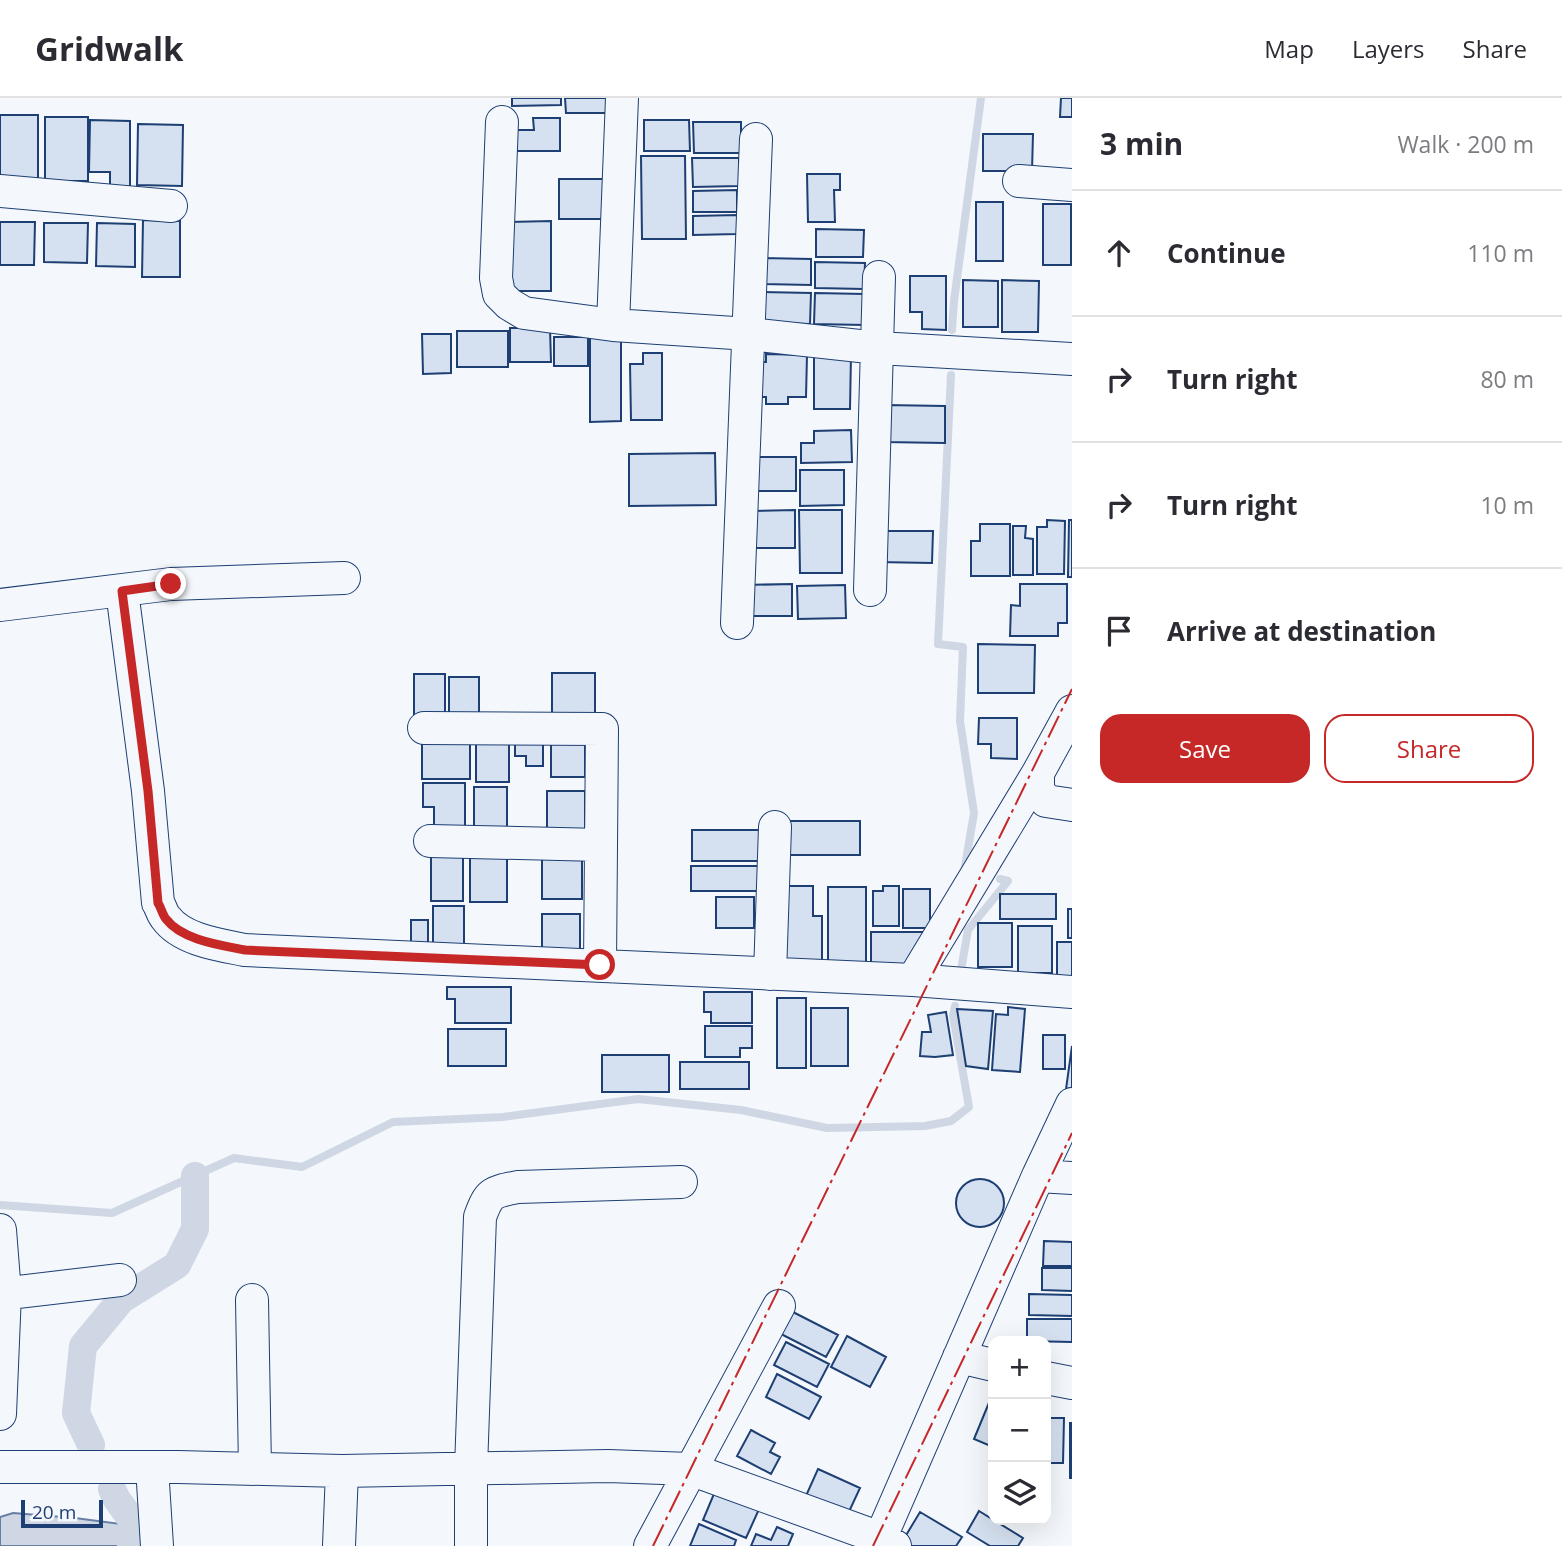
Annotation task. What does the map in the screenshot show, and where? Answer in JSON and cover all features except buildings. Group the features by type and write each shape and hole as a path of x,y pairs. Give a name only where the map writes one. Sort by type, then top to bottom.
{"street":[{"path":"613,325 622,98"},
{"path":"502,122 496,278 499,294 524,313 613,325 749,334 878,348 1072,359"},
{"path":"737,623 756,139"},
{"path":"1019,181 1072,185"},
{"path":"0,191 171,206"},
{"path":"870,590 879,277"},
{"path":"0,605 171,584 344,579"},
{"path":"122,591 148,791 158,903 166,919 180,930 207,943 245,950 600,965 1072,992"},
{"path":"913,981 1038,773 1072,711"},
{"path":"424,728 602,729 600,965"},
{"path":"1038,773 1038,790 1046,801 1072,805"},
{"path":"770,974 775,827"},
{"path":"430,841 601,845"},
{"path":"0,1467 342,1471 608,1466 690,1469 884,1543 959,1357 1072,1104"},
{"path":"1038,1176 1072,1178"},
{"path":"471,1546 471,1468 480,1217 486,1200 497,1191 517,1187 681,1182"},
{"path":"0,1230 3,1293 0,1414"},
{"path":"3,1293 120,1280"},
{"path":"252,1300 255,1468"},
{"path":"650,1546 779,1306"},
{"path":"959,1357 988,1365"},
{"path":"1051,1379 1072,1383"},
{"path":"152,1467 156,1546"},
{"path":"339,1546 342,1471"}],"shaded area":[{"path":"13,1513 136,1526 131,1546 0,1546 0,1517"}],"waterway":[{"path":"952,330 981,98"},
{"path":"951,375 938,644 963,647 960,721 974,813 964,872"},
{"path":"961,970 968,930 1008,881 1000,879"},
{"path":"0,1205 112,1213 234,1158 302,1167 393,1122 503,1117 638,1099 741,1110 827,1128 925,1126 951,1121 969,1107 953,1016 955,1006"},
{"path":"91,1445 76,1413 83,1346 121,1300 177,1265 195,1229 195,1176"},
{"path":"112,1489 136,1526 131,1546"}],"power":[{"path":"653,1546 1072,689"},
{"path":"873,1546 1072,1133"}],"route":[{"path":"171,584 122,591 148,791 158,903 166,919 180,930 207,943 245,950 600,965"}]}
